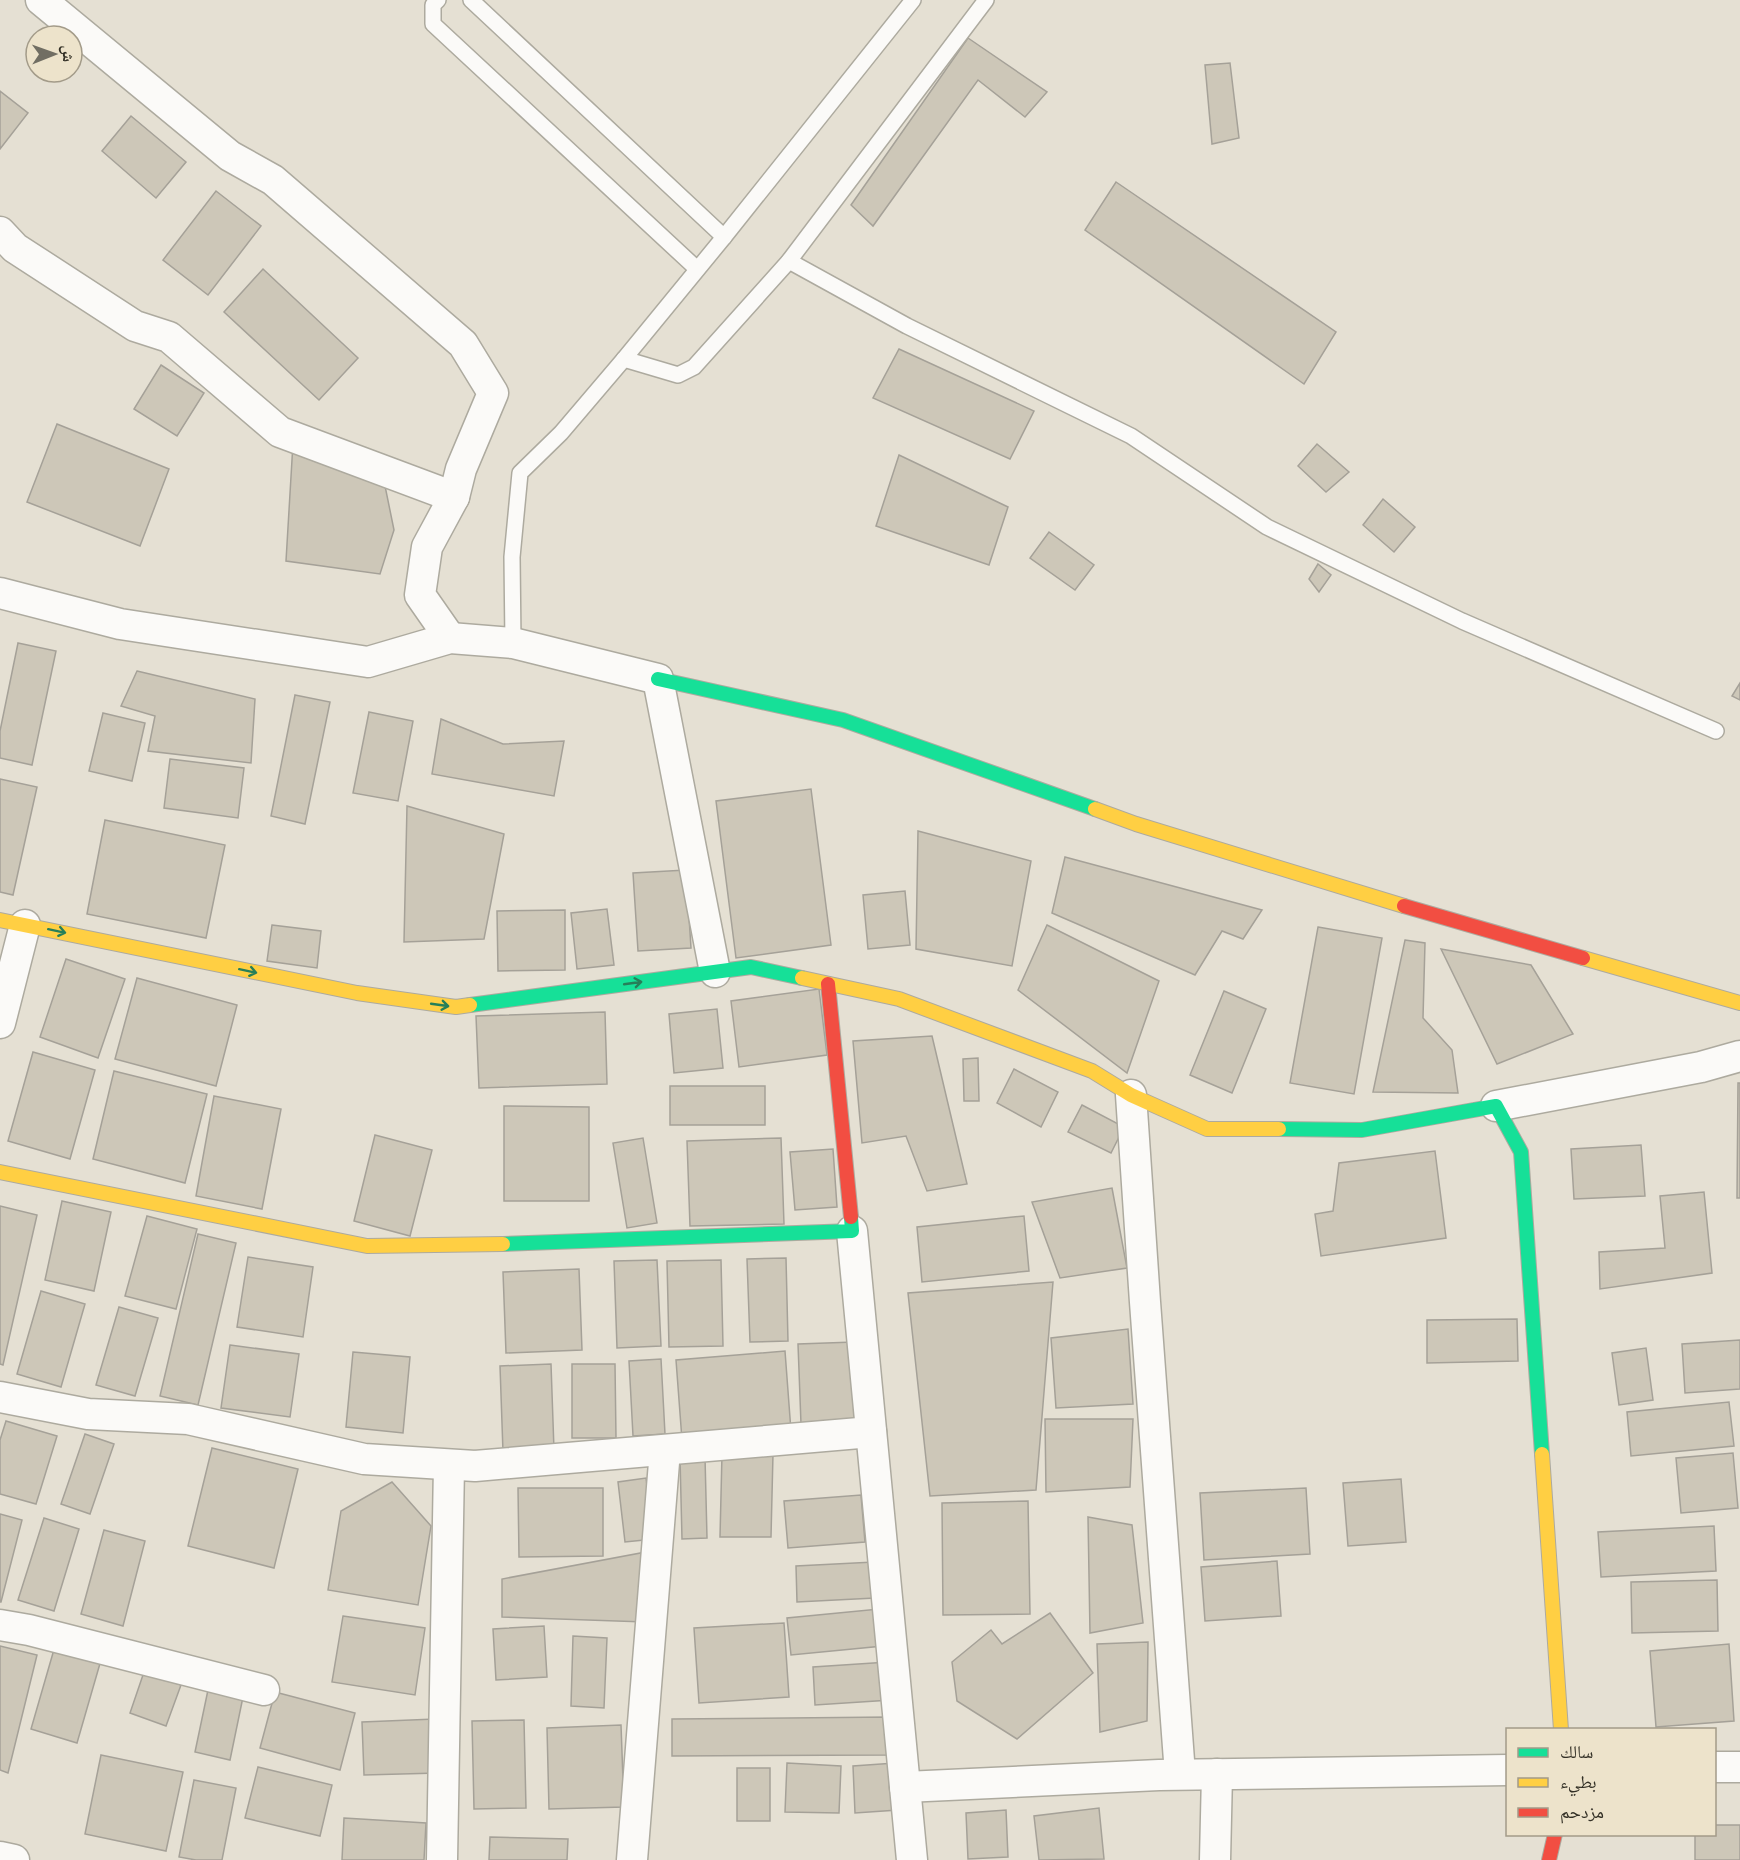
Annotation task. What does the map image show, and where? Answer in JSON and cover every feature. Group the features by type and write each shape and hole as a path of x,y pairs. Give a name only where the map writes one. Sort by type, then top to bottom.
{"street":[{"path":"41,0 230,156 273,180 463,344 493,393 461,469 454,497 427,547 420,595 450,638"},
{"path":"0,232 15,248 135,326 169,337 280,432 454,497"},
{"path":"0,593 120,624 368,662 450,638 513,643 658,679 843,720 1136,824 1464,924 1740,1003"},
{"path":"658,679 715,972"},
{"path":"0,1023 12,922 357,993 456,1007 751,967 900,999 1092,1071 1131,1095 1207,1129 1362,1130 1701,1067 1740,1056"},
{"path":"828,984 912,1860"},
{"path":"1131,1095 1144,1302 1180,1774"},
{"path":"1496,1106 1521,1152 1561,1728"},
{"path":"0,1172 367,1246 459,1246 852,1231"},
{"path":"0,1397 88,1414 188,1419 364,1459 449,1465 475,1466 871,1432"},
{"path":"632,1860 665,1450"},
{"path":"442,1860 449,1465"},
{"path":"0,1624 264,1690"},
{"path":"1716,1767 1740,1767"},
{"path":"905,1786 1180,1774 1506,1770"},
{"path":"1215,1860 1217,1774"},
{"path":"1549,1860 1555,1836"},
{"path":"0,1857 14,1860"}],"lane":[{"path":"438,0 433,5 433,24 697,269"},
{"path":"471,0 724,237"},
{"path":"513,643 512,557 520,473 561,433 624,358 724,237 913,0"},
{"path":"624,358 678,375 694,367 789,261 986,0"},
{"path":"789,261 907,326 1131,436 1267,527 1462,621 1716,731"}],"building":[{"path":"968,38 1047,92 1025,117 978,80 873,226 851,205"},
{"path":"1230,63 1239,138 1212,144 1205,65"},
{"path":"0,91 28,113 0,149"},
{"path":"131,116 186,162 156,198 102,151"},
{"path":"1116,182 1336,332 1304,384 1085,230"},
{"path":"216,191 261,226 208,295 163,260"},
{"path":"263,269 358,358 319,400 224,312"},
{"path":"899,349 1034,411 1010,459 873,398"},
{"path":"161,365 204,393 177,436 134,409"},
{"path":"57,424 169,469 140,546 27,502"},
{"path":"293,443 384,481 394,530 380,574 286,561"},
{"path":"1317,444 1349,472 1326,492 1298,466"},
{"path":"899,455 1008,507 989,565 876,526"},
{"path":"1383,499 1415,527 1394,552 1363,525"},
{"path":"1049,532 1094,565 1075,590 1030,558"},
{"path":"1318,564 1331,575 1319,592 1309,579"},
{"path":"18,643 56,651 32,765 0,758 0,731"},
{"path":"137,671 255,699 251,763 148,751 155,716 121,706"},
{"path":"1740,683 1740,700 1732,696"},
{"path":"295,695 330,702 305,824 271,816"},
{"path":"369,712 413,721 398,801 353,793"},
{"path":"103,713 145,723 132,781 89,771"},
{"path":"441,719 503,744 564,741 554,796 432,774"},
{"path":"170,759 244,768 238,818 164,808"},
{"path":"0,779 37,787 13,895 0,892"},
{"path":"811,789 831,945 736,958 716,801"},
{"path":"407,806 504,834 484,939 404,942"},
{"path":"105,820 225,845 206,938 87,914"},
{"path":"918,831 1031,861 1012,966 916,949"},
{"path":"1065,857 1262,910 1243,939 1222,931 1195,975 1052,913"},
{"path":"686,870 691,948 638,951 633,873"},
{"path":"905,891 910,945 868,949 863,895"},
{"path":"607,909 614,965 577,969 571,913"},
{"path":"565,910 565,970 498,971 497,911"},
{"path":"272,925 321,931 317,968 267,961"},
{"path":"1047,925 1159,981 1127,1073 1018,990"},
{"path":"1318,927 1382,938 1354,1094 1290,1083"},
{"path":"1405,940 1425,943 1423,1018 1452,1050 1458,1093 1373,1092"},
{"path":"1441,949 1531,965 1573,1034 1497,1064"},
{"path":"66,959 125,979 98,1058 40,1037"},
{"path":"137,978 237,1005 216,1086 115,1059"},
{"path":"819,989 827,1055 739,1067 731,1001"},
{"path":"1224,991 1266,1009 1232,1093 1190,1075"},
{"path":"717,1009 723,1068 674,1073 669,1014"},
{"path":"605,1012 607,1084 479,1088 476,1016"},
{"path":"932,1036 967,1184 927,1191 906,1136 862,1143 853,1041"},
{"path":"33,1052 95,1070 70,1159 8,1141"},
{"path":"978,1058 979,1101 964,1101 963,1059"},
{"path":"1014,1069 1058,1092 1041,1127 997,1103"},
{"path":"114,1071 207,1094 185,1183 93,1159"},
{"path":"1738,1083 1740,1083 1740,1198 1737,1198"},
{"path":"670,1086 765,1086 765,1125 670,1125"},
{"path":"214,1096 281,1109 262,1209 196,1196"},
{"path":"1082,1105 1124,1127 1111,1153 1068,1132"},
{"path":"504,1106 589,1107 589,1201 504,1201"},
{"path":"375,1135 432,1150 410,1236 354,1221"},
{"path":"643,1138 657,1223 627,1228 613,1143"},
{"path":"781,1138 784,1224 690,1226 687,1141"},
{"path":"1641,1145 1645,1196 1574,1199 1571,1149"},
{"path":"833,1149 837,1207 795,1210 790,1152"},
{"path":"1435,1151 1446,1238 1321,1256 1315,1214 1333,1211 1339,1163"},
{"path":"1112,1188 1127,1268 1060,1278 1032,1202"},
{"path":"1704,1192 1712,1273 1600,1289 1599,1252 1665,1248 1660,1196"},
{"path":"62,1201 111,1212 94,1291 45,1280"},
{"path":"0,1206 37,1215 3,1365 0,1364"},
{"path":"147,1216 197,1229 176,1309 125,1296"},
{"path":"1024,1216 1029,1271 922,1282 917,1227"},
{"path":"198,1234 236,1243 198,1405 160,1396"},
{"path":"248,1257 313,1267 303,1337 237,1327"},
{"path":"786,1258 788,1341 750,1342 747,1259"},
{"path":"657,1260 661,1346 617,1348 614,1261"},
{"path":"721,1260 723,1346 669,1347 667,1261"},
{"path":"579,1269 582,1350 506,1353 503,1272"},
{"path":"1053,1282 1036,1490 930,1496 908,1293"},
{"path":"41,1291 85,1304 61,1387 17,1374"},
{"path":"119,1307 158,1318 135,1396 96,1385"},
{"path":"1517,1319 1518,1361 1427,1363 1427,1320"},
{"path":"1128,1329 1133,1404 1056,1408 1051,1338"},
{"path":"1740,1340 1740,1389 1685,1393 1682,1344"},
{"path":"854,1342 856,1422 801,1424 798,1344"},
{"path":"230,1345 299,1354 290,1417 221,1408"},
{"path":"1646,1348 1653,1400 1619,1405 1612,1353"},
{"path":"785,1351 791,1431 682,1440 676,1360"},
{"path":"353,1352 410,1357 403,1433 346,1427"},
{"path":"661,1359 665,1434 633,1436 629,1361"},
{"path":"551,1364 554,1450 503,1452 500,1366"},
{"path":"572,1364 615,1364 616,1438 572,1438"},
{"path":"1729,1402 1734,1446 1631,1456 1627,1412"},
{"path":"1045,1419 1133,1419 1130,1487 1046,1492"},
{"path":"6,1421 57,1436 36,1504 0,1494 0,1440"},
{"path":"85,1434 114,1444 90,1514 61,1504"},
{"path":"212,1448 298,1469 274,1568 188,1546"},
{"path":"1733,1453 1738,1508 1681,1513 1676,1458"},
{"path":"722,1454 773,1454 771,1537 720,1537"},
{"path":"705,1457 707,1538 682,1539 680,1458"},
{"path":"646,1478 654,1539 625,1542 618,1482"},
{"path":"1401,1479 1406,1542 1348,1546 1343,1483"},
{"path":"392,1482 431,1526 418,1605 328,1590 341,1511"},
{"path":"518,1488 603,1488 603,1556 519,1557"},
{"path":"1306,1488 1310,1554 1204,1560 1200,1493"},
{"path":"861,1495 865,1542 788,1548 784,1501"},
{"path":"1028,1501 1030,1614 943,1615 942,1503"},
{"path":"0,1514 22,1520 1,1602 0,1602"},
{"path":"1088,1517 1132,1525 1143,1623 1090,1633"},
{"path":"44,1518 79,1529 54,1611 18,1600"},
{"path":"1714,1526 1716,1571 1601,1577 1598,1532"},
{"path":"104,1530 145,1541 123,1626 81,1614"},
{"path":"646,1552 645,1622 502,1617 502,1579"},
{"path":"1277,1561 1281,1616 1205,1621 1201,1567"},
{"path":"874,1562 875,1598 797,1602 796,1566"},
{"path":"1717,1580 1718,1631 1632,1633 1631,1582"},
{"path":"879,1609 883,1646 791,1655 787,1618"},
{"path":"1050,1613 1093,1673 1017,1739 957,1701 952,1662 991,1630 1002,1644"},
{"path":"343,1616 425,1628 415,1695 332,1682"},
{"path":"784,1623 789,1697 699,1703 694,1628"},
{"path":"544,1626 547,1677 496,1680 493,1629"},
{"path":"573,1636 607,1638 604,1708 571,1706"},
{"path":"1148,1642 1147,1721 1100,1732 1097,1644"},
{"path":"1729,1644 1734,1721 1656,1727 1650,1651"},
{"path":"0,1646 37,1655 8,1773 0,1770"},
{"path":"55,1646 101,1660 77,1743 31,1729"},
{"path":"888,1662 891,1700 815,1705 813,1667"},
{"path":"144,1672 181,1685 166,1726 130,1713"},
{"path":"208,1690 243,1697 230,1760 195,1752"},
{"path":"275,1692 355,1713 340,1770 260,1748"},
{"path":"890,1717 890,1755 672,1756 672,1719"},
{"path":"435,1719 438,1773 364,1775 362,1722"},
{"path":"524,1720 526,1808 474,1809 472,1721"},
{"path":"621,1725 624,1807 549,1809 547,1728"},
{"path":"101,1755 183,1772 166,1851 85,1834"},
{"path":"787,1763 841,1766 839,1813 785,1812"},
{"path":"895,1763 898,1810 855,1813 853,1766"},
{"path":"258,1767 332,1785 320,1836 245,1818"},
{"path":"737,1768 770,1768 770,1821 737,1821"},
{"path":"194,1780 236,1788 222,1860 196,1860 179,1857"},
{"path":"1099,1808 1104,1859 1039,1860 1034,1816"},
{"path":"1006,1810 1008,1857 968,1859 966,1813"},
{"path":"344,1818 426,1823 424,1860 342,1860"},
{"path":"1716,1825 1740,1825 1740,1860 1695,1860 1695,1836 1716,1836"},
{"path":"490,1837 568,1839 567,1860 489,1860"}],"traffic: fast":[{"path":"658,679 843,720 1095,809"},
{"path":"470,1005 751,967 802,978"},
{"path":"1279,1129 1362,1130 1496,1106 1521,1152 1542,1454"},
{"path":"503,1244 852,1231 851,1217"}],"traffic: slow":[{"path":"1095,809 1136,824 1404,906"},
{"path":"0,920 357,993 456,1007 470,1005"},
{"path":"1583,958 1740,1003"},
{"path":"802,978 899,999 1092,1071 1131,1095 1207,1129 1279,1129"},
{"path":"0,1172 367,1246 503,1244"},
{"path":"1542,1454 1561,1728"}],"traffic: jam":[{"path":"1404,906 1583,958"},
{"path":"828,984 851,1217"},
{"path":"1549,1860 1555,1836"}]}
